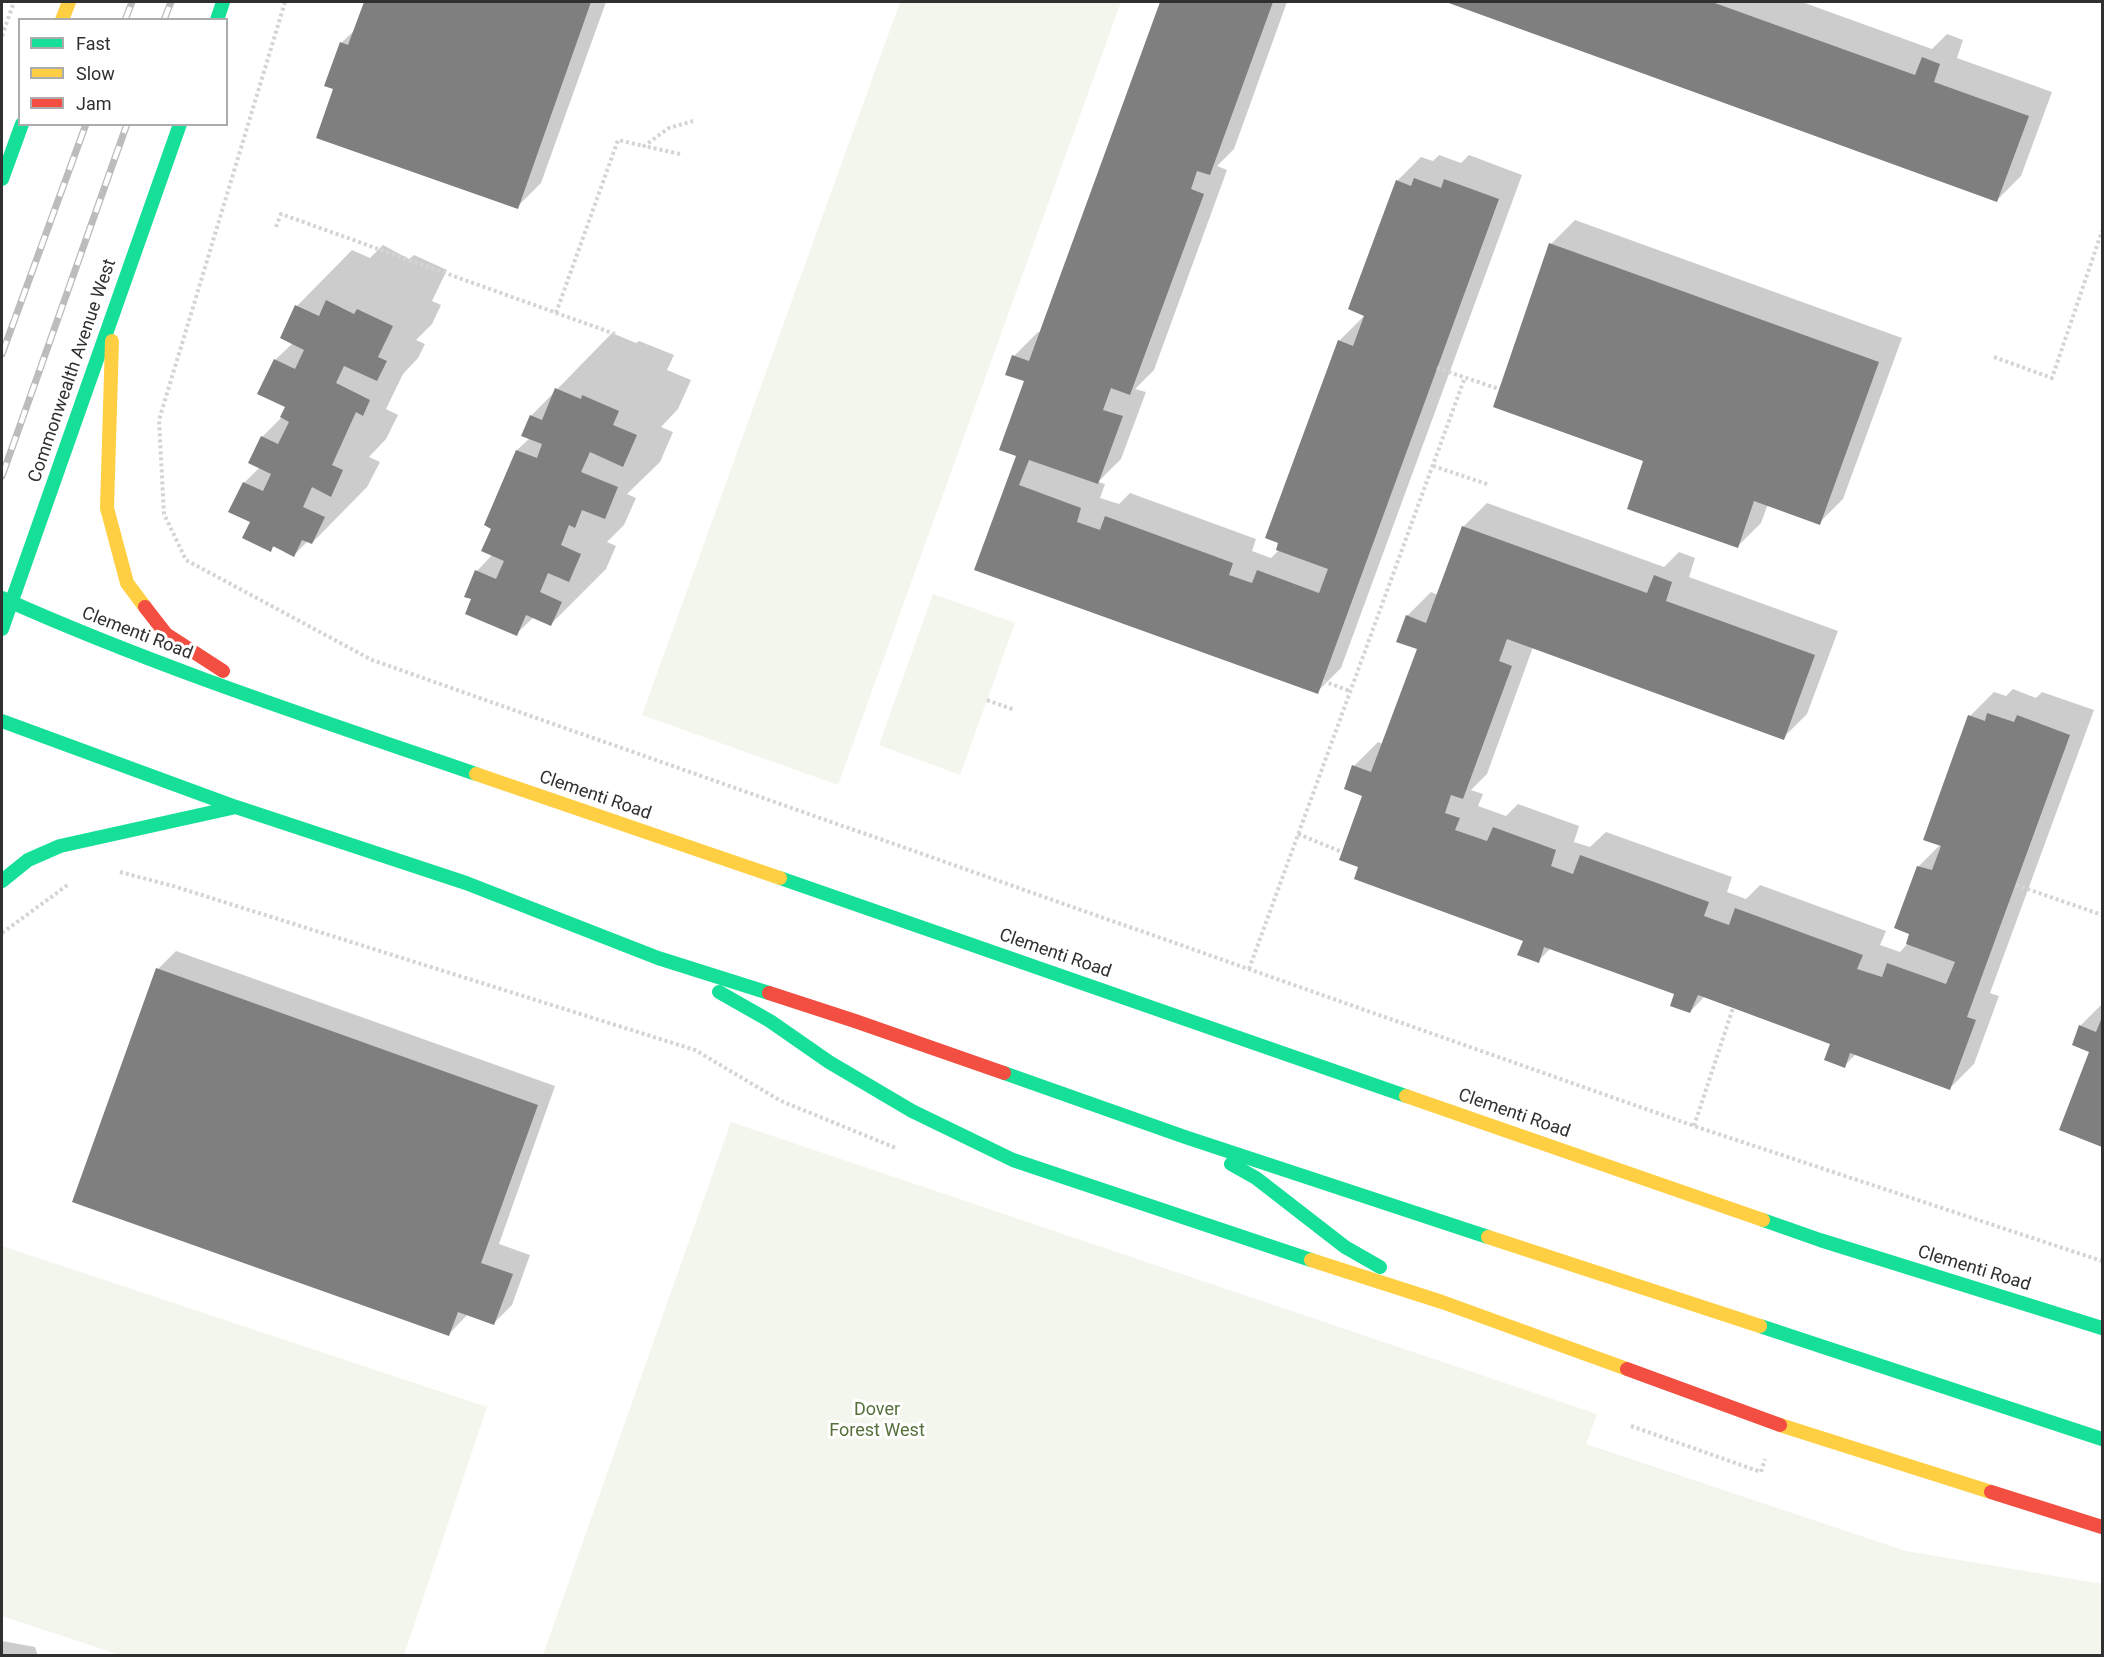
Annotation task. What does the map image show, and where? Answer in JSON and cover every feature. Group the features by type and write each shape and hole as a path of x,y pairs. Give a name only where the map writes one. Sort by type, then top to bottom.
{"main road":[{"path":"63,18 69,2"},
{"path":"218,18 224,2"},
{"path":"2,179 21,126"},
{"name":"Commonwealth Avenue West","path":"2,629 6,600 179,126"},
{"path":"112,315 107,508 127,583 166,634 274,705"},
{"name":"Clementi Road","path":"6,600 69,628 274,705 885,914 1820,1240 2103,1328"},
{"path":"2,722 236,807 466,883 658,958 855,1021 1185,1137 2103,1439"},
{"path":"2,881 37,854 60,846 236,807"},
{"path":"658,958 770,1021 829,1062 912,1111 1013,1160 1442,1302 1778,1424 2103,1527"},
{"path":"1185,1137 1256,1178 1345,1247 1442,1302"}],"path":[{"path":"2,36 14,2"},
{"path":"285,2 159,420 164,514 186,560 372,660 1694,1126 2103,1261"},
{"path":"644,146 669,128 693,121"},
{"path":"556,313 618,140 680,154"},
{"path":"276,227 280,214 615,334"},
{"path":"1994,357 2052,378 2103,231"},
{"path":"1437,368 1499,389"},
{"path":"1249,969 1465,378"},
{"path":"1433,466 1491,485"},
{"path":"1323,681 1350,691"},
{"path":"987,700 1015,710"},
{"path":"1298,834 1342,852"},
{"path":"118,872 173,886 473,979"},
{"path":"2,933 71,884"},
{"path":"2016,885 2103,915"},
{"path":"1694,1126 1733,1008"},
{"path":"1631,1426 1761,1472"}],"green space":[{"path":"900,2 1121,2 838,785 642,715"},
{"path":"933,594 1015,623 960,775 879,745"},
{"name":"Dover Forest West","path":"731,1122 1597,1414 1586,1444 1906,1551 2102,1584 2102,1655 543,1655"},
{"path":"2,1246 487,1407 404,1655 120,1655 2,1616"}],"building":[{"path":"364,2 591,2 518,209 316,138 333,89 324,86 340,42 348,45"},
{"path":"1160,2 1273,2 1210,175 1197,171 1191,189 1204,194 1130,395 1111,388 1103,410 1123,416 1098,484 1029,460 1019,485 1081,508 1077,522 1100,530 1105,516 1233,563 1229,575 1252,583 1257,570 1319,593 1328,569 1276,550 1278,543 1265,538 1338,340 1353,346 1364,316 1348,309 1396,180 1411,186 1414,178 1441,188 1444,179 1499,199 1318,694 974,570 1016,456 999,450 1024,381 1005,375 1012,355 1029,361"},
{"path":"1446,2 1712,2 1915,75 1922,57 1940,64 1934,82 2029,116 1997,202"},
{"path":"1549,243 1879,362 1820,525 1754,501 1738,548 1627,509 1643,461 1493,407"},
{"path":"326,300 354,314 357,309 393,326 378,357 387,361 377,381 344,366 336,383 370,400 363,416 356,412 332,465 343,470 331,497 312,487 303,507 325,517 312,544 302,540 294,557 273,546 271,552 242,538 250,522 228,512 243,482 263,491 271,474 248,463 261,436 278,444 289,422 280,417 285,407 257,394 274,359 295,369 304,350 280,338 295,305 319,316"},
{"path":"555,388 581,399 582,395 619,411 613,425 637,435 623,467 590,452 581,472 618,487 605,519 582,510 575,528 569,525 561,545 581,554 569,582 548,573 540,592 562,602 551,626 526,615 517,636 465,614 471,599 464,597 475,570 496,579 504,561 481,551 491,529 484,525 516,450 537,458 542,444 521,436 530,415 542,420"},
{"path":"1462,526 1647,593 1654,575 1672,582 1666,601 1815,655 1784,740 1507,639 1499,661 1512,666 1463,799 1451,795 1445,813 1460,818 1455,830 1487,841 1493,827 1556,850 1551,866 1573,874 1580,855 1709,902 1704,916 1729,925 1735,908 1863,955 1857,969 1882,977 1887,963 1946,984 1955,962 1906,944 1909,934 1894,928 1917,866 1932,870 1941,846 1923,840 1968,715 1985,721 1987,713 2014,722 2017,715 2070,735 1967,1017 1976,1020 1950,1090 1850,1053 1845,1068 1824,1060 1830,1044 1698,995 1690,1013 1670,1006 1674,994 1544,947 1539,963 1517,955 1523,941 1354,879 1358,867 1339,860 1362,796 1344,789 1352,765 1371,772 1417,649 1396,642 1406,615 1426,623"},
{"path":"156,968 538,1105 481,1263 513,1274 494,1325 458,1312 449,1336 72,1202"},
{"path":"2102,1017 2102,1147 2059,1130 2089,1052 2072,1045 2079,1025 2096,1032"}],"railway":[{"path":"126,18 132,2"},
{"path":"165,18 171,2"},
{"path":"2,354 85,126"},
{"path":"2,476 126,126"}],"traffic: fast":[{"path":"218,18 223,2"},
{"path":"2,179 21,126"},
{"path":"2,629 179,126"},
{"path":"2,598 177,670 476,774"},
{"path":"2,721 236,807 466,883 658,958 769,993"},
{"path":"2,881 28,860 60,846 236,807"},
{"path":"780,878 1406,1096"},
{"path":"719,992 770,1021 829,1062 912,1111 1013,1160 1311,1260"},
{"path":"1004,1073 1185,1137 1488,1237"},
{"path":"1231,1164 1256,1178 1345,1247 1380,1267"},
{"path":"1763,1220 2102,1328"},
{"path":"1760,1326 2102,1439"}],"traffic: slow":[{"path":"63,18 69,2"},
{"path":"112,341 107,508 127,583 145,607"},
{"path":"476,774 780,878"},
{"path":"1406,1096 1763,1220"},
{"path":"1488,1237 1760,1326"},
{"path":"1311,1260 1442,1302 1627,1369"},
{"path":"1780,1425 1991,1492"}],"traffic: jam":[{"path":"145,607 166,634 223,671"},
{"path":"769,993 1004,1073"},
{"path":"1627,1369 1780,1425"},
{"path":"1991,1492 2102,1527"}]}
